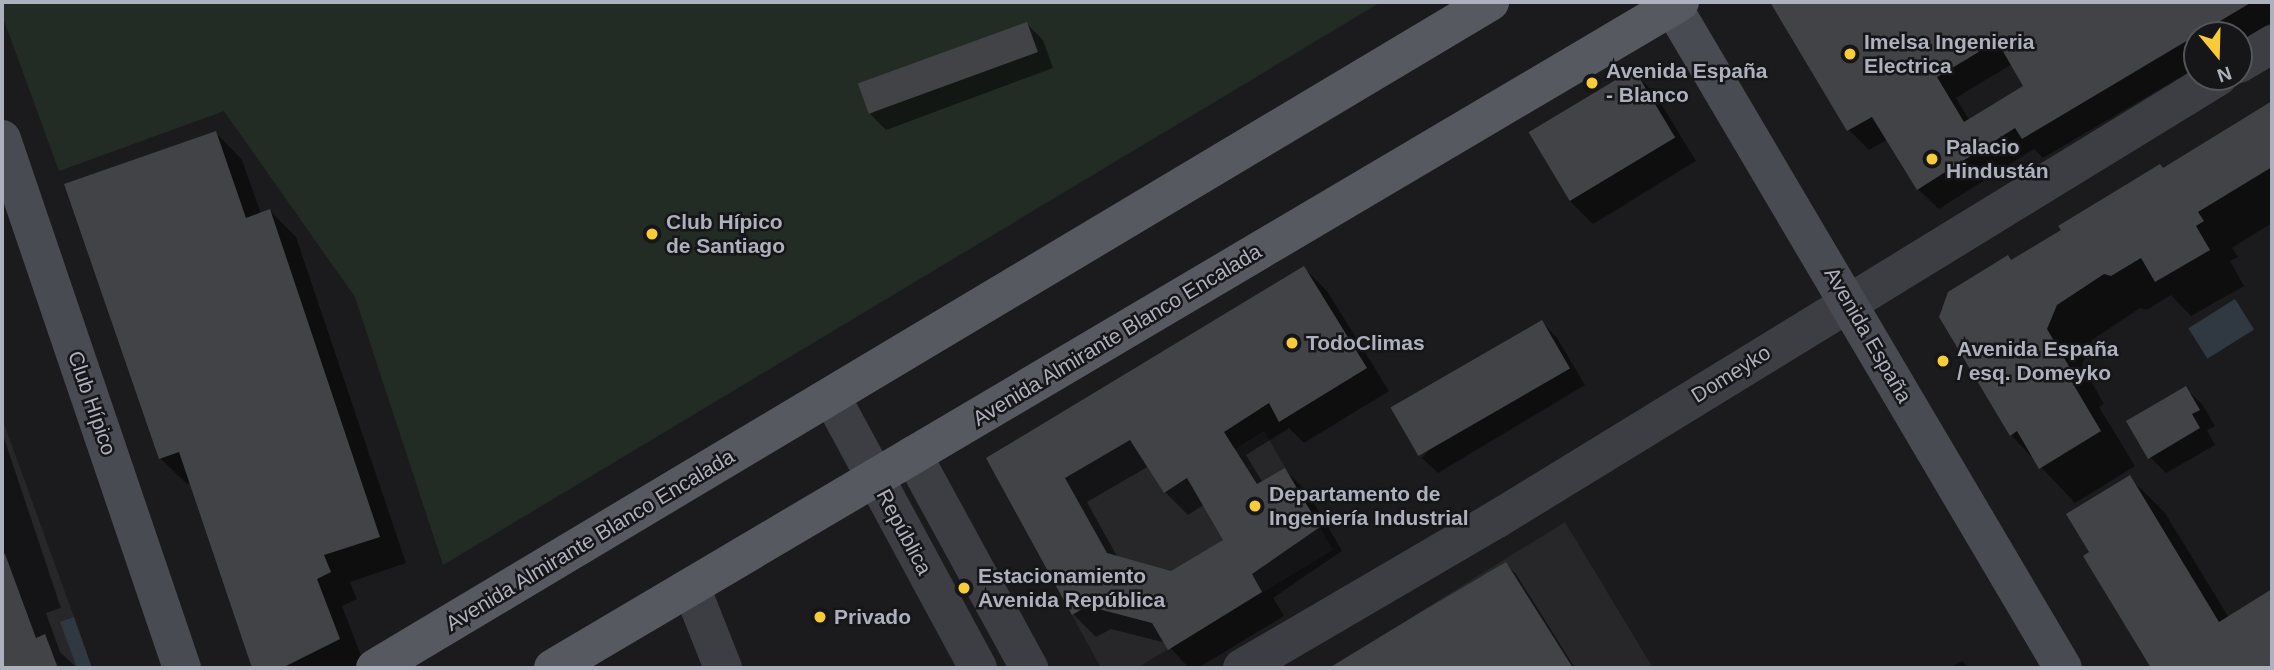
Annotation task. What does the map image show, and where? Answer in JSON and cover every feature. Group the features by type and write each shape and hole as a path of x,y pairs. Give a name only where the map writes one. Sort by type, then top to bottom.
{"main road":[{"name":"Avenida Almirante Blanco Encalada","path":"374,668 1490,2"},
{"name":"Avenida Almirante Blanco Encalada","path":"554,668 1674,3"}],"street":[{"name":"Avenida España","path":"1674,3 2063,668"},
{"path":"2253,56 2272,44"},
{"name":"Domeyko","path":"1242,668 1497,519 1848,301 2195,91"},
{"name":"Club Hípico","path":"2,139 182,668"},
{"name":"República","path":"831,396 978,668"},
{"path":"913,455 1029,668"},
{"path":"691,587 723,668"}],"shaded area":[{"name":"Club Hípico de Santiago","path":"2,2 1381,2 443,565 355,297 224,111 59,171 2,15"},
{"path":"2235,299 2254,330 2207,359 2188,328"},
{"name":"Departamento de Ingeniería Industrial","path":"1100,391 1164,493 1264,431 1333,550 1137,668 1101,668 986,458"},
{"path":"2,418 74,617 92,668 2,668"},
{"path":"1565,522 1653,668 1455,668 1418,613"},
{"path":"74,617 92,668 77,668 60,622"}],"building":[{"path":"1770,2 2252,2 2220,21 2183,21 2183,43 2022,139 2015,128 1917,190 1872,117 1847,131","holes":["1997,41 2023,86 1964,122 1937,77"]},
{"path":"1027,22 1038,52 869,114 858,84"},
{"path":"1634,69 1675,138 1570,201 1529,132"},
{"path":"2272,101 2272,167 2198,212 2204,221 2196,226 2210,250 2155,282 2141,258 2111,276 2104,274 2057,305 2047,329 2070,368 2066,372 2101,431 2039,469 2017,431 2010,436 1939,317 1948,292 2008,255 2011,260 2061,230 2058,226 2160,164 2163,168"},
{"path":"216,131 246,218 270,209 380,537 324,555 331,572 317,579 340,639 282,668 252,668 179,452 159,459 64,184"},
{"path":"1304,266 1367,368 1279,422 1269,403 1224,432 1257,484 1285,468 1320,527 1252,574 1262,592 1168,650 1152,623 1087,606 1072,615 986,458","holes":["1130,440 1164,493 1187,478 1223,540 1171,571 1107,553 1065,478"]},
{"path":"1542,320 1570,368 1418,456 1390,408"},
{"path":"2186,386 2200,410 2192,414 2200,428 2148,459 2126,421"},
{"path":"2130,475 2219,622 2272,589 2272,668 2151,668 2083,556 2089,552 2066,514"},
{"path":"2,554 5,554 36,638 45,634 58,668 2,668"},
{"path":"1506,562 1573,668 1329,668 1416,615"}],"place":[{"name":"Imelsa Ingenieria Electrica","path":"1850,54"},
{"name":"Avenida España - Blanco","path":"1592,83"},
{"name":"Palacio Hindustán","path":"1932,159"},
{"name":"Club Hípico de Santiago","path":"652,234"},
{"name":"TodoClimas","path":"1292,343"},
{"name":"Avenida España / esq. Domeyko","path":"1943,361"},
{"name":"Departamento de Ingeniería Industrial","path":"1255,506"},
{"name":"Estacionamiento Avenida República","path":"964,588"},
{"name":"Privado","path":"820,617"}]}
